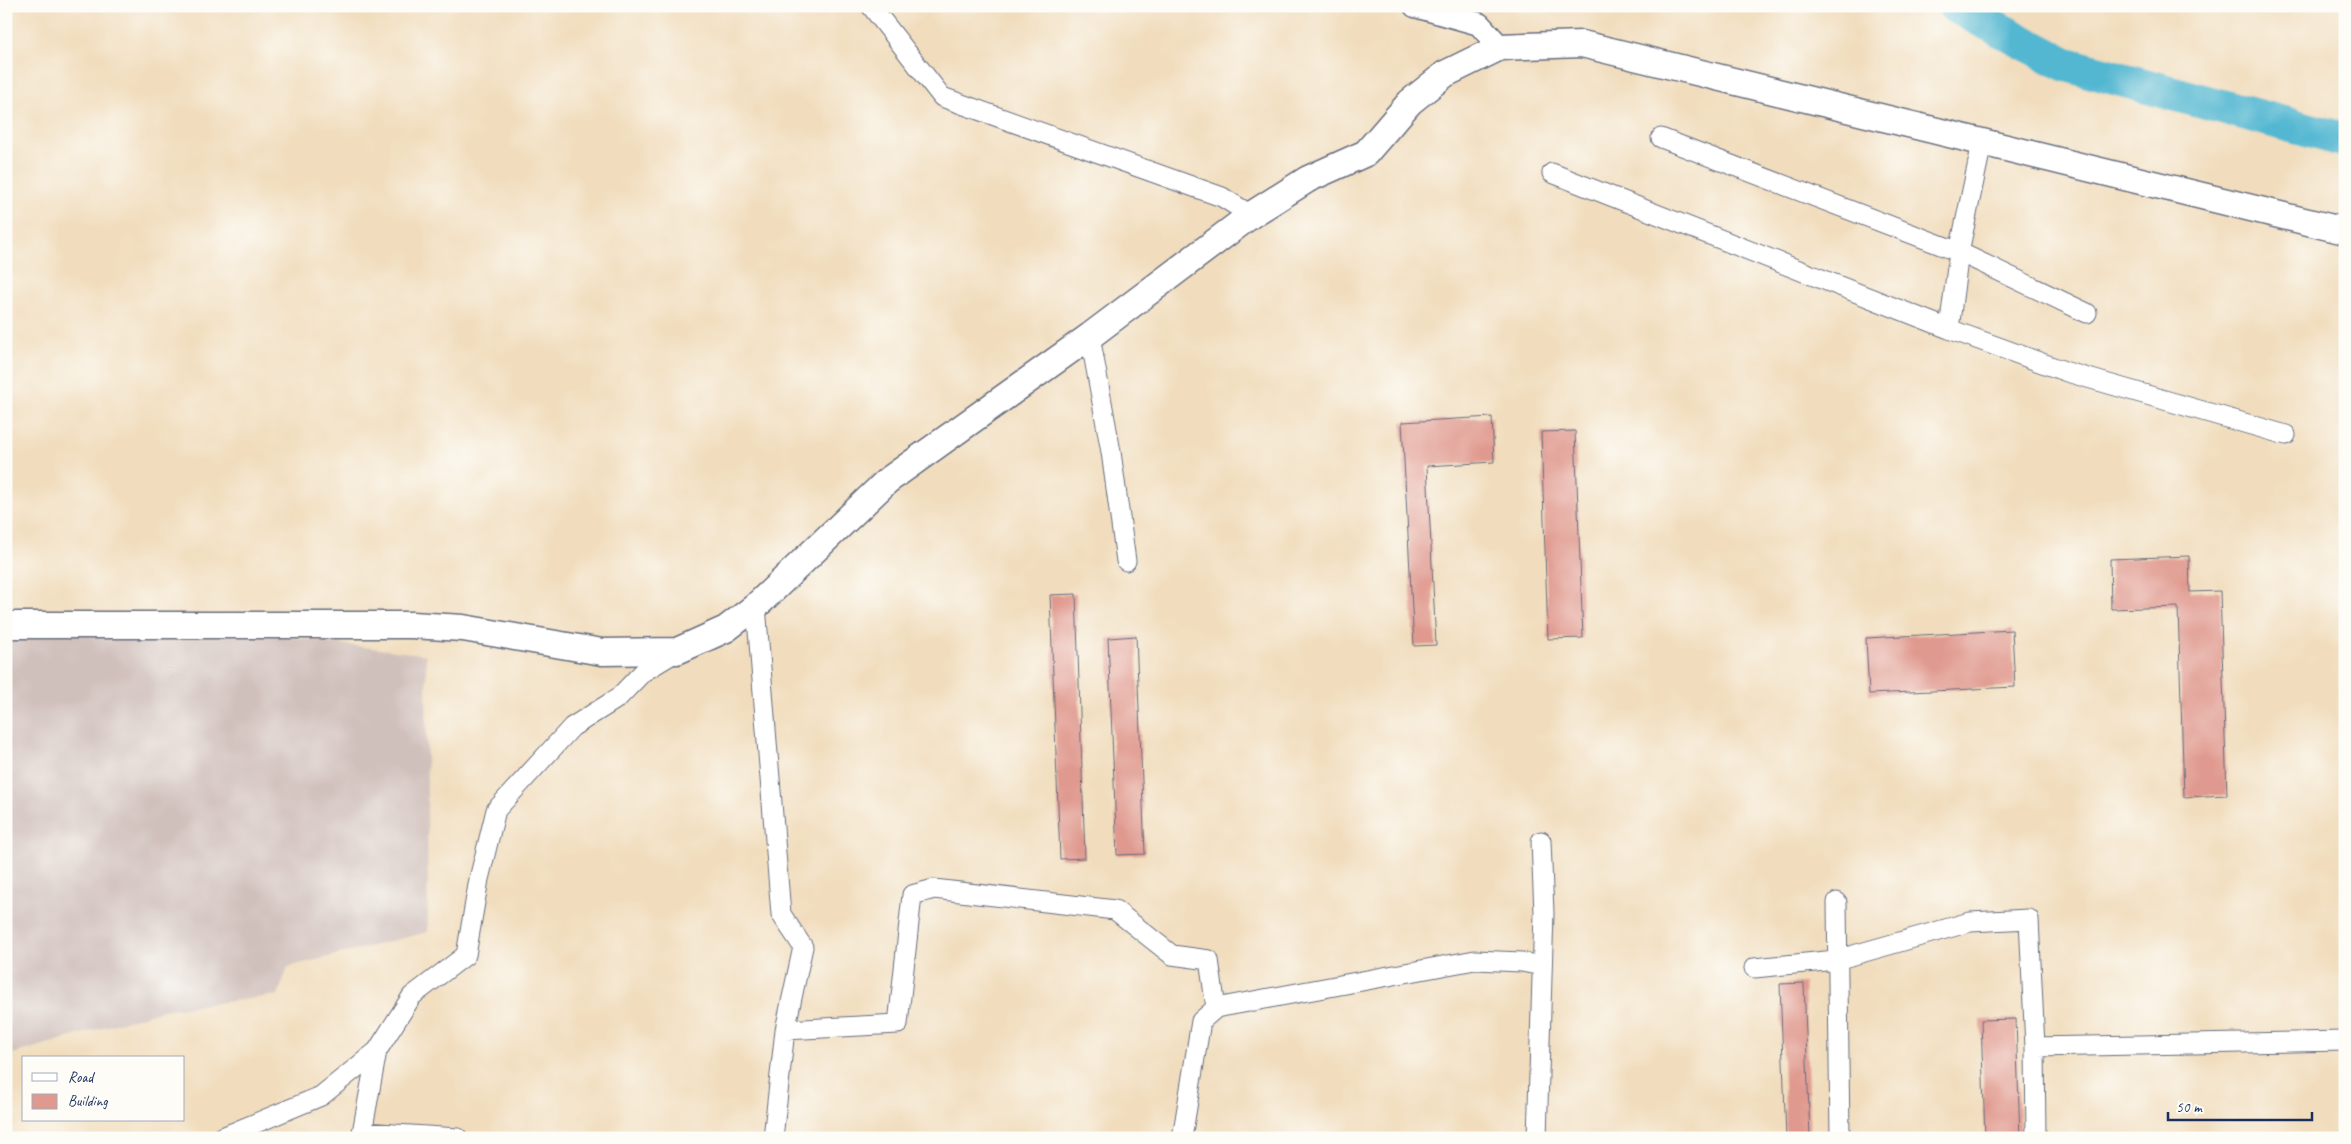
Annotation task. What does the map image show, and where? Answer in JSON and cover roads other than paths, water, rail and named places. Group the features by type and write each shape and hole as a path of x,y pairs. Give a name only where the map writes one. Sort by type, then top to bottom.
{"main road":[{"path":"6,625 412,625 463,628 602,652 677,651 726,628 756,606 887,481 1090,336 1251,215 1308,179 1366,152 1410,102 1445,74 1500,47 1582,44 2345,230"}],"street":[{"path":"872,6 942,97 1222,197 1251,215"},
{"path":"1415,6 1479,24 1500,47"},
{"path":"1661,138 1959,252 2087,313"},
{"path":"1949,329 1959,252 1982,143"},
{"path":"1552,173 1949,329 2067,372 2286,435"},
{"path":"1090,336 1111,452 1126,561"},
{"path":"756,606 781,914 803,947 785,1030 773,1138"},
{"path":"220,1138 321,1096 377,1050 412,996 466,955 479,879 496,810 572,726 618,698 643,672 677,651"},
{"path":"1537,1138 1542,966 1542,842"},
{"path":"785,1030 898,1024 912,895 934,889 1115,910 1172,954 1209,960 1216,1008"},
{"path":"1836,902 1840,1138"},
{"path":"1754,968 1836,960 1970,922 2029,919 2035,1047 2036,1138"},
{"path":"1182,1138 1201,1021 1216,1008 1475,960 1522,962 1542,966"},
{"path":"2035,1047 2345,1041"},
{"path":"377,1050 362,1135 458,1138"}],"waterway":[{"path":"1955,6 2065,64 2345,140"}]}
